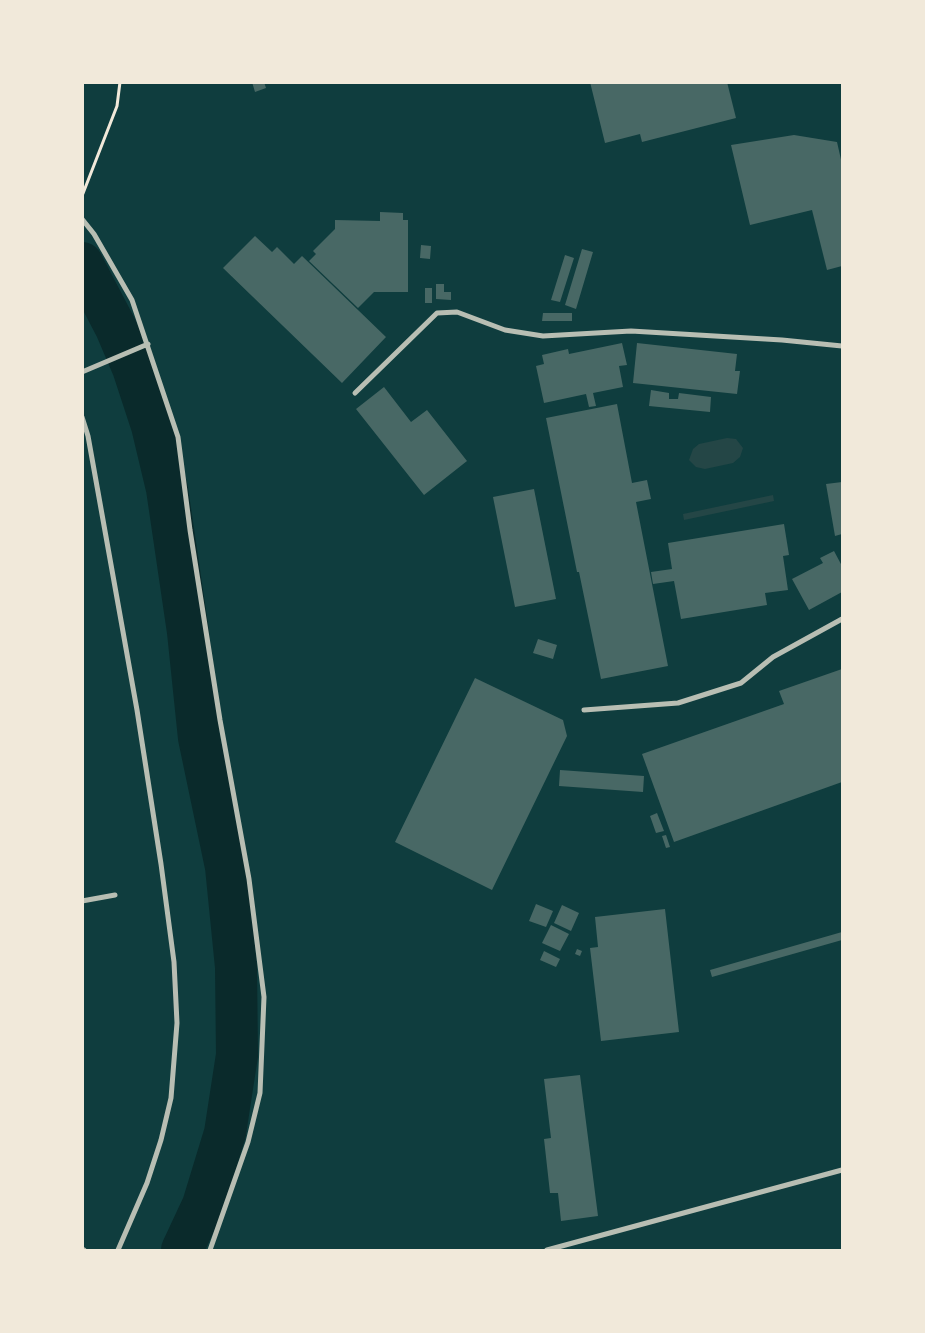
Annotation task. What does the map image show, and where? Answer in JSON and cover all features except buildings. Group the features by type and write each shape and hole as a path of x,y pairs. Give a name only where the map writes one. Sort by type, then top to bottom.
{"street":[{"path":"82,219 94,234 132,300 178,437 190,530 220,720 249,879 264,997 260,1093 248,1142 210,1250"},
{"path":"355,393 436,313 457,312 505,330 543,336 631,331 782,340 842,346"},
{"path":"82,372 148,344"},
{"path":"82,416 88,436 137,710 163,874 176,988 177,1023 171,1098 161,1140 150,1174 118,1250"},
{"path":"584,710 678,703 741,683 773,657 842,619"},
{"path":"82,901 115,896"},
{"path":"548,1250 842,1170"}],"path":[{"path":"82,196 117,106 120,82"}],"shaded area":[{"path":"727,438 736,439 743,448 740,457 733,463 705,469 696,467 689,460 693,449 699,444"},
{"path":"773,495 774,501 684,520 683,514"}],"waterway":[{"path":"82,263 116,328 133,368 152,426 167,489 188,632 199,738 226,867 236,967 237,1055 225,1133 203,1205 182,1250"}]}
